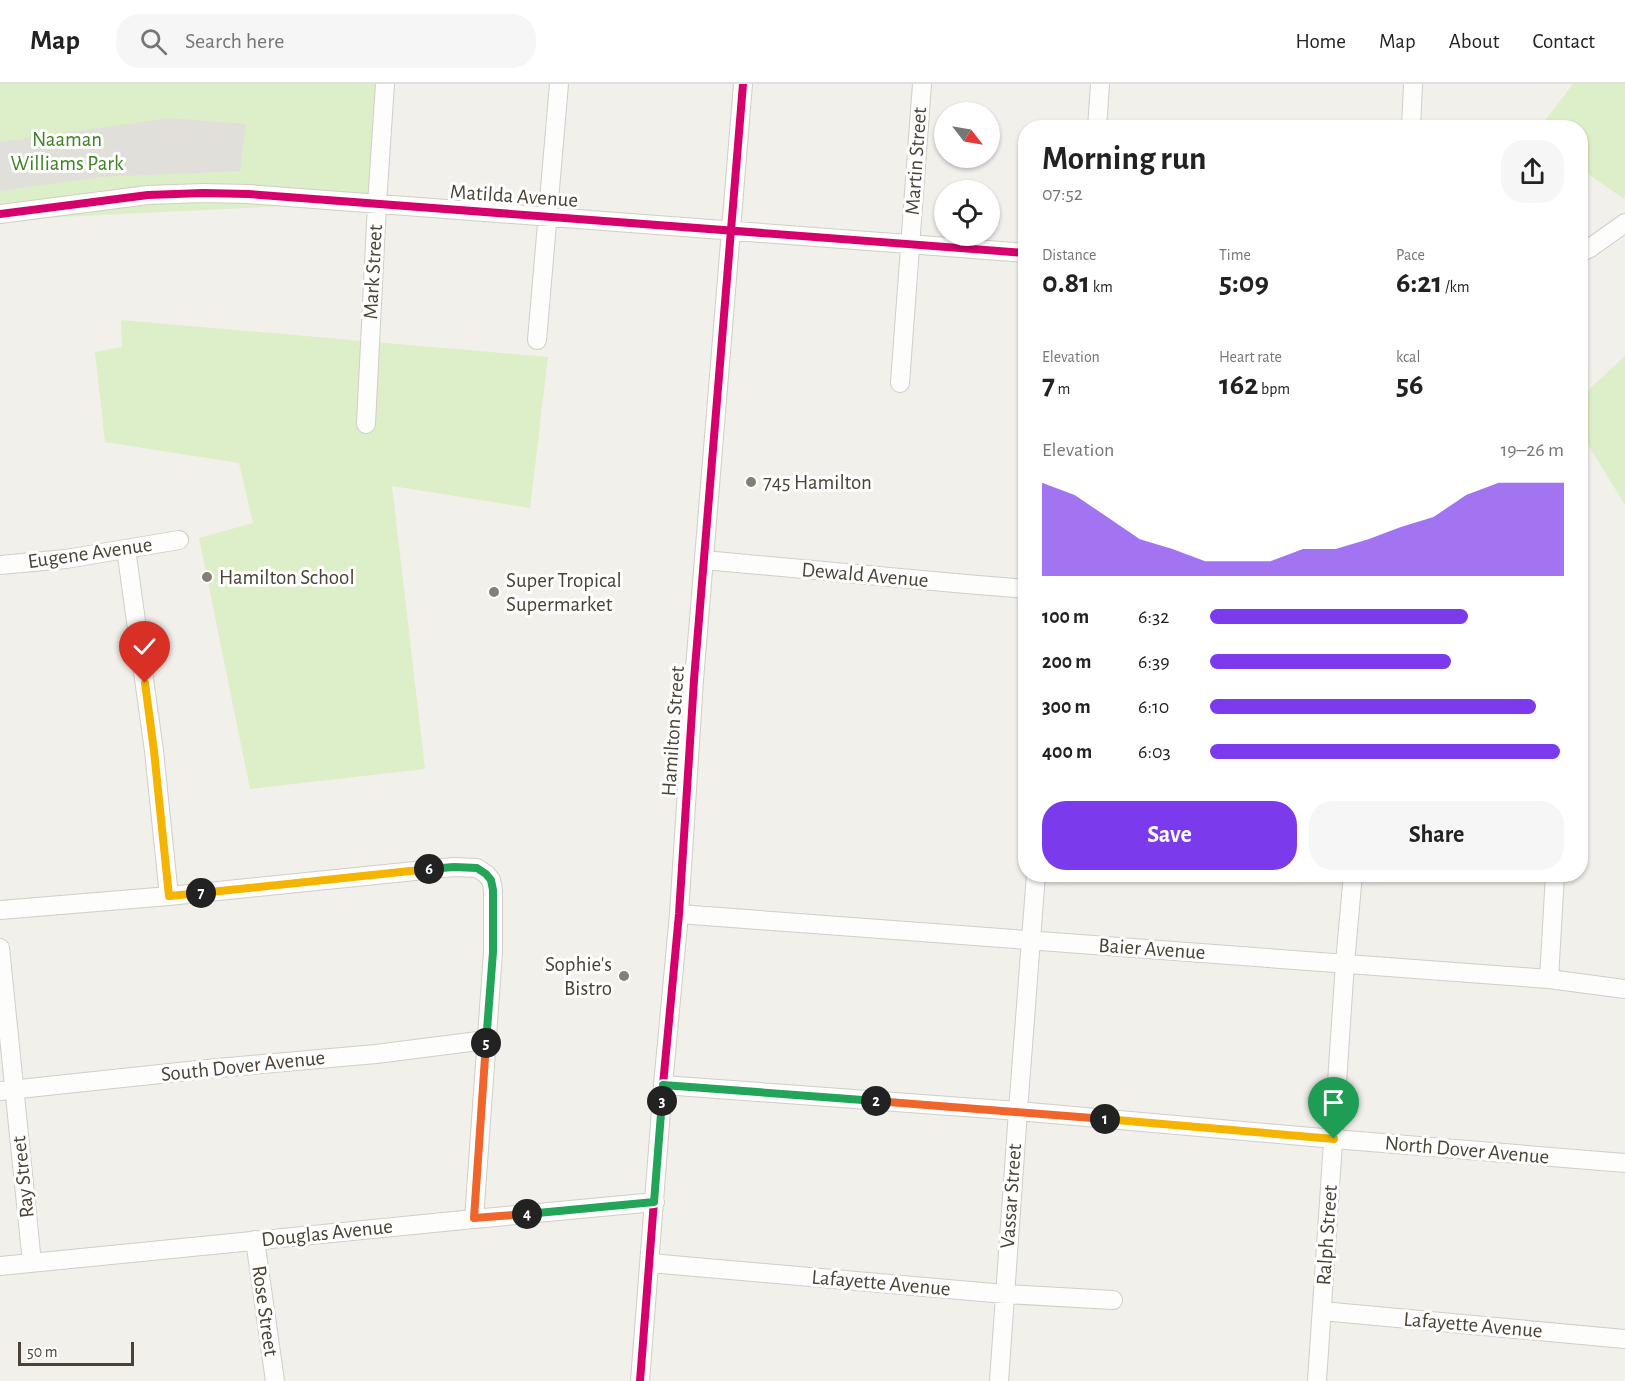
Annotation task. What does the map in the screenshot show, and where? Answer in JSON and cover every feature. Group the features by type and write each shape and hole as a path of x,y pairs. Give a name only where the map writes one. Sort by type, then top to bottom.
{"street":[{"name":"Mark Street","path":"366,424 385,84"},
{"path":"537,340 559,84"},
{"name":"Hamilton Street","path":"636,1381 650,1263 679,914 694,680 743,84"},
{"name":"Martin Street","path":"900,382 922,84"},
{"path":"1098,120 1100,84"},
{"path":"1411,120 1413,84"},
{"name":"Matilda Avenue","path":"0,214 147,195 248,194 1018,252"},
{"path":"1588,249 1625,224"},
{"name":"Eugene Avenue","path":"0,565 66,559 180,540"},
{"path":"126,549 154,751 169,896"},
{"name":"Dewald Avenue","path":"704,560 1018,588"},
{"path":"0,910 169,896 454,867 477,868 491,880 493,890 493,952 474,1218"},
{"name":"Vassar Street","path":"999,1381 1035,882"},
{"name":"Ralph Street","path":"1317,1381 1352,882"},
{"path":"1549,979 1555,882"},
{"name":"Baier Avenue","path":"679,914 1345,963 1549,979 1625,988"},
{"name":"Ray Street","path":"0,948 7,1091 32,1263"},
{"name":"South Dover Avenue","path":"7,1091 207,1069 376,1054 486,1040"},
{"name":"North Dover Avenue","path":"663,1085 1018,1111 1625,1163"},
{"name":"Douglas Avenue","path":"0,1266 654,1202"},
{"name":"Rose Street","path":"255,1240 274,1381"},
{"name":"Lafayette Avenue","path":"650,1263 1005,1294 1113,1300"},
{"name":"Lafayette Avenue","path":"1322,1311 1625,1339"}],"green space":[{"name":"Naaman Williams Park","path":"0,84 378,84 369,202 0,220"},
{"path":"1573,84 1625,84 1624,199 1588,174 1588,120 1545,120"},
{"path":"121,320 548,357 530,508 392,486 425,769 250,789 199,538 253,523 239,463 105,442 95,352 122,347"},
{"path":"1625,356 1625,505 1588,444 1588,390"}],"shaded area":[{"path":"169,118 246,124 240,171 101,177 0,191 0,142"}],"cycle path":[{"path":"640,1381 679,914 694,680 743,84"},
{"path":"0,214 148,195 248,194 1018,252"}],"place":[{"name":"745 Hamilton","path":"751,482"},
{"name":"Hamilton School","path":"207,577"},
{"name":"Super Tropical Supermarket","path":"494,592"},
{"name":"Sophie's Bistro","path":"624,976"}],"route":[{"path":"145,683 169,896 454,867 477,868 491,880 493,952 474,1218 654,1202 663,1085 1018,1111 1334,1139"}]}
